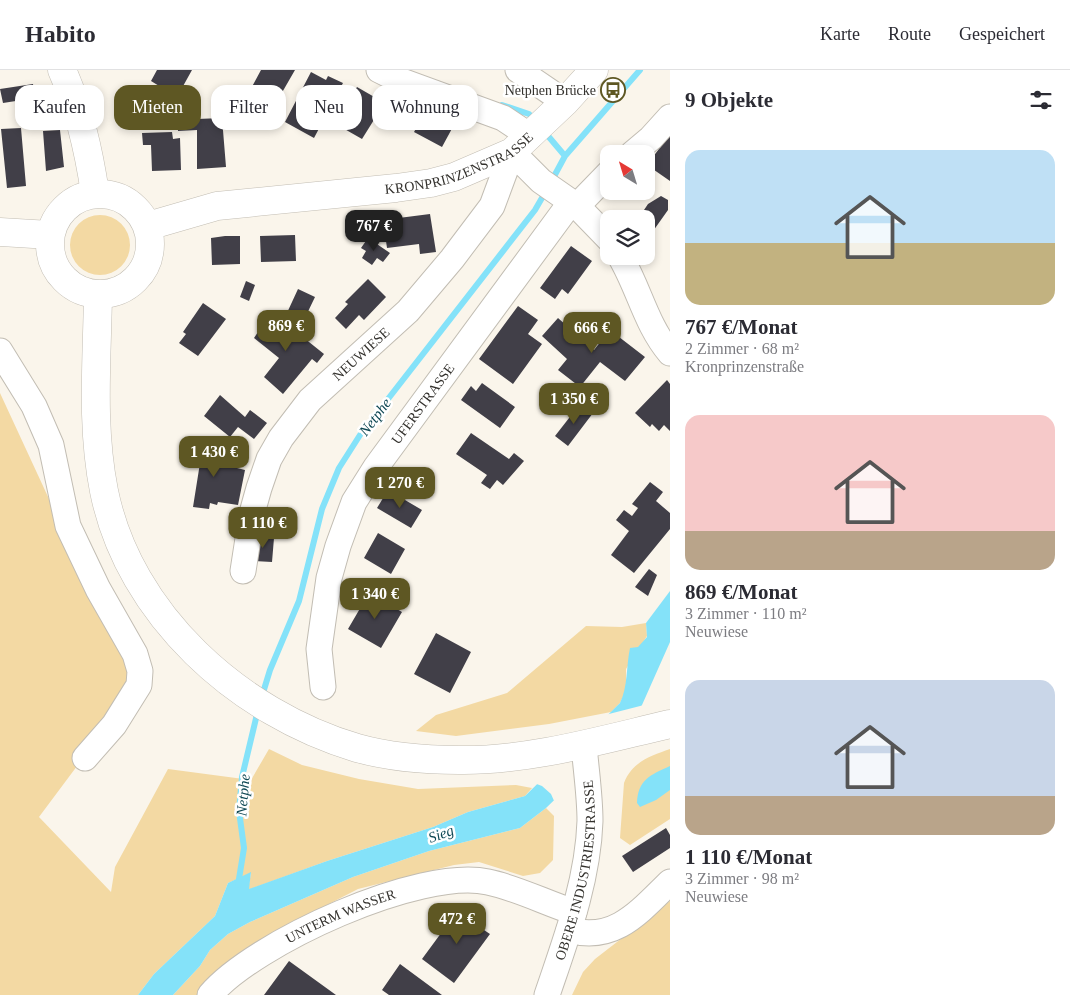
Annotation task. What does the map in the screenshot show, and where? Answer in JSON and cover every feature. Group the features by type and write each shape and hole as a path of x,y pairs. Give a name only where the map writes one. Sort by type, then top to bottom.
{"main road":[{"path":"62,70 70,87 91,164 95,193"},
{"name":"KRONPRINZENSTRASSE","path":"148,226 217,206 348,194 430,183 454,177 530,135 565,102 594,70"},
{"path":"95,193 111,194 127,200 139,212 148,226 151,242 149,259 141,274 130,285 115,292 98,295 82,291 66,282 56,269 50,252 50,235 55,220 65,207 79,198 95,193"},
{"path":"0,232 50,235"},
{"path":"98,295 96,427 105,493 114,525 128,559 152,600 177,632 228,682 293,723 357,748 431,760 489,759 584,745 670,724"}],"street":[{"path":"379,70 399,80 503,118 530,135 562,196 600,231"},
{"path":"518,70 565,102"},
{"path":"643,145 670,117"},
{"name":"NEUWIESE","path":"243,571 252,512 269,459 281,438 310,400 408,312 452,259 492,206 530,135"},
{"name":"UFERSTRASSE","path":"323,687 319,649 322,616 338,546 354,502 562,196 600,177"},
{"path":"624,265 661,343 670,353"},
{"path":"0,351 34,406 51,446 68,526 98,589 135,654 140,671 139,685 114,725 85,758"},
{"name":"OBERE INDUSTRIESTRASSE","path":"547,995 572,921 588,842 588,792 584,745"},
{"name":"UNTERM WASSER","path":"210,995 236,970 313,925 356,906 431,884 459,880 488,882 572,921 586,935 624,925 670,882"}],"shaded area":[{"path":"100,215 117,220 125,228 130,245 125,262 117,270 100,275 83,270 75,262 70,245 75,228 83,220"},
{"path":"0,393 136,687 39,817 111,892 115,867 168,769 251,780 269,749 302,765 359,779 418,789 516,785 532,788 525,796 468,812 433,827 327,861 248,890 251,873 228,883 215,916 154,974 138,995 0,995"},
{"path":"646,623 647,636 626,669 626,690 620,703 611,712 549,724 456,736 416,731 436,715 507,693 586,626 622,627"},
{"path":"670,749 670,819 630,845 620,838 624,783 627,776 642,761"},
{"path":"546,808 554,816 553,860 540,873 523,876 479,862 454,865 358,889 263,938 210,980 198,995 173,995 200,966 210,950 228,934 250,922 353,877 429,851 520,828"},
{"path":"670,901 670,995 572,995 583,972 595,959"}],"water":[{"name":"Sieg","path":"670,591 670,642 634,723 546,808 520,828 429,851 353,877 250,922 228,934 210,950 200,966 173,995 138,995 154,974 215,916 228,883 251,872 249,889 327,861 433,827 468,812 525,796 620,703 626,683 630,648 638,647 647,637 646,623"},
{"path":"670,766 670,790 656,800 640,807 637,803 638,795 646,779"}],"pier":[{"path":"644,705 636,724 555,803 551,794 542,786 534,783 605,715"}],"building":[{"path":"157,70 192,70 184,85 158,85 151,81"},
{"path":"261,70 295,70 286,86 253,85"},
{"path":"311,72 326,80 328,76 343,83 342,85 304,85"},
{"path":"15,87 15,101 3,103 0,89"},
{"path":"362,90 372,96 372,123 362,139 346,130 362,130"},
{"path":"296,101 296,128 286,123"},
{"path":"211,118 211,130 223,130 226,167 197,169 197,130 201,130 201,119"},
{"path":"1,129 21,130 26,186 7,188"},
{"path":"60,130 64,167 46,171 43,131"},
{"path":"300,130 318,130 314,138"},
{"path":"415,130 451,130 442,147 414,132"},
{"path":"172,132 173,139 180,138 181,170 152,171 151,145 143,145 142,133"},
{"path":"670,134 670,181 655,171 655,154"},
{"path":"661,196 668,200 668,210 655,228 655,210 644,210 648,204"},
{"path":"430,214 436,252 420,254 419,244 387,248 383,220"},
{"path":"295,235 296,261 261,262 260,236"},
{"path":"240,236 240,264 212,265 211,238"},
{"path":"368,238 390,253 383,262 377,258 372,265 362,258 366,251 361,248"},
{"path":"571,246 592,261 568,294 562,289 555,299 540,288"},
{"path":"368,279 386,297 364,320 359,315 346,329 335,318 348,304 345,302"},
{"path":"246,281 255,285 249,301 240,297"},
{"path":"298,289 315,297 302,324 286,315"},
{"path":"203,303 226,319 198,356 179,343 186,334 183,332"},
{"path":"518,306 538,320 528,334 542,344 513,384 479,359"},
{"path":"270,314 294,323 291,332 297,337 299,334 324,354 317,363 312,359 283,394 264,377 279,358 254,338"},
{"path":"558,318 594,350 610,330 645,357 625,381 600,362 580,387 558,370 567,359 542,336"},
{"path":"667,380 670,384 670,431 664,425 659,431 652,424 650,427 635,413"},
{"path":"482,383 515,407 500,428 461,400 471,386 476,391"},
{"path":"220,395 245,417 250,410 267,423 254,439 238,427 230,437 204,416"},
{"path":"580,404 593,413 568,446 555,436"},
{"path":"471,433 509,459 514,453 524,461 503,485 497,480 490,489 481,483 487,475 456,454"},
{"path":"190,440 212,444 209,461 245,470 238,505 218,502 217,505 210,503 209,509 193,507 200,463 186,461"},
{"path":"650,482 663,492 656,501 670,513 670,529 634,573 611,555 629,531 616,520 624,510 632,516 638,508 632,504"},
{"path":"388,490 422,510 411,528 377,508"},
{"path":"378,533 405,549 391,574 364,558"},
{"path":"254,537 274,538 272,562 253,561"},
{"path":"649,569 657,575 648,596 635,587"},
{"path":"369,593 402,612 381,648 348,629"},
{"path":"436,633 471,652 450,693 414,674"},
{"path":"666,828 670,835 670,848 633,872 622,856"},
{"path":"461,906 485,923 481,928 490,934 454,983 422,959"},
{"path":"289,961 336,995 264,995"},
{"path":"400,964 442,995 389,995 382,990"}],"waterway":[{"name":"Netphe","path":"551,182 565,156 640,70"},
{"path":"502,105 529,114 535,120"},
{"path":"543,130 565,156"},
{"name":"Netphe","path":"262,696 270,670 299,601 322,509 339,468 360,435 535,210 546,191"},
{"name":"Netphe","path":"238,885 244,848 239,811 242,777 258,710"}],"place":[{"name":"Netphen Brücke","path":"613,90"}]}
